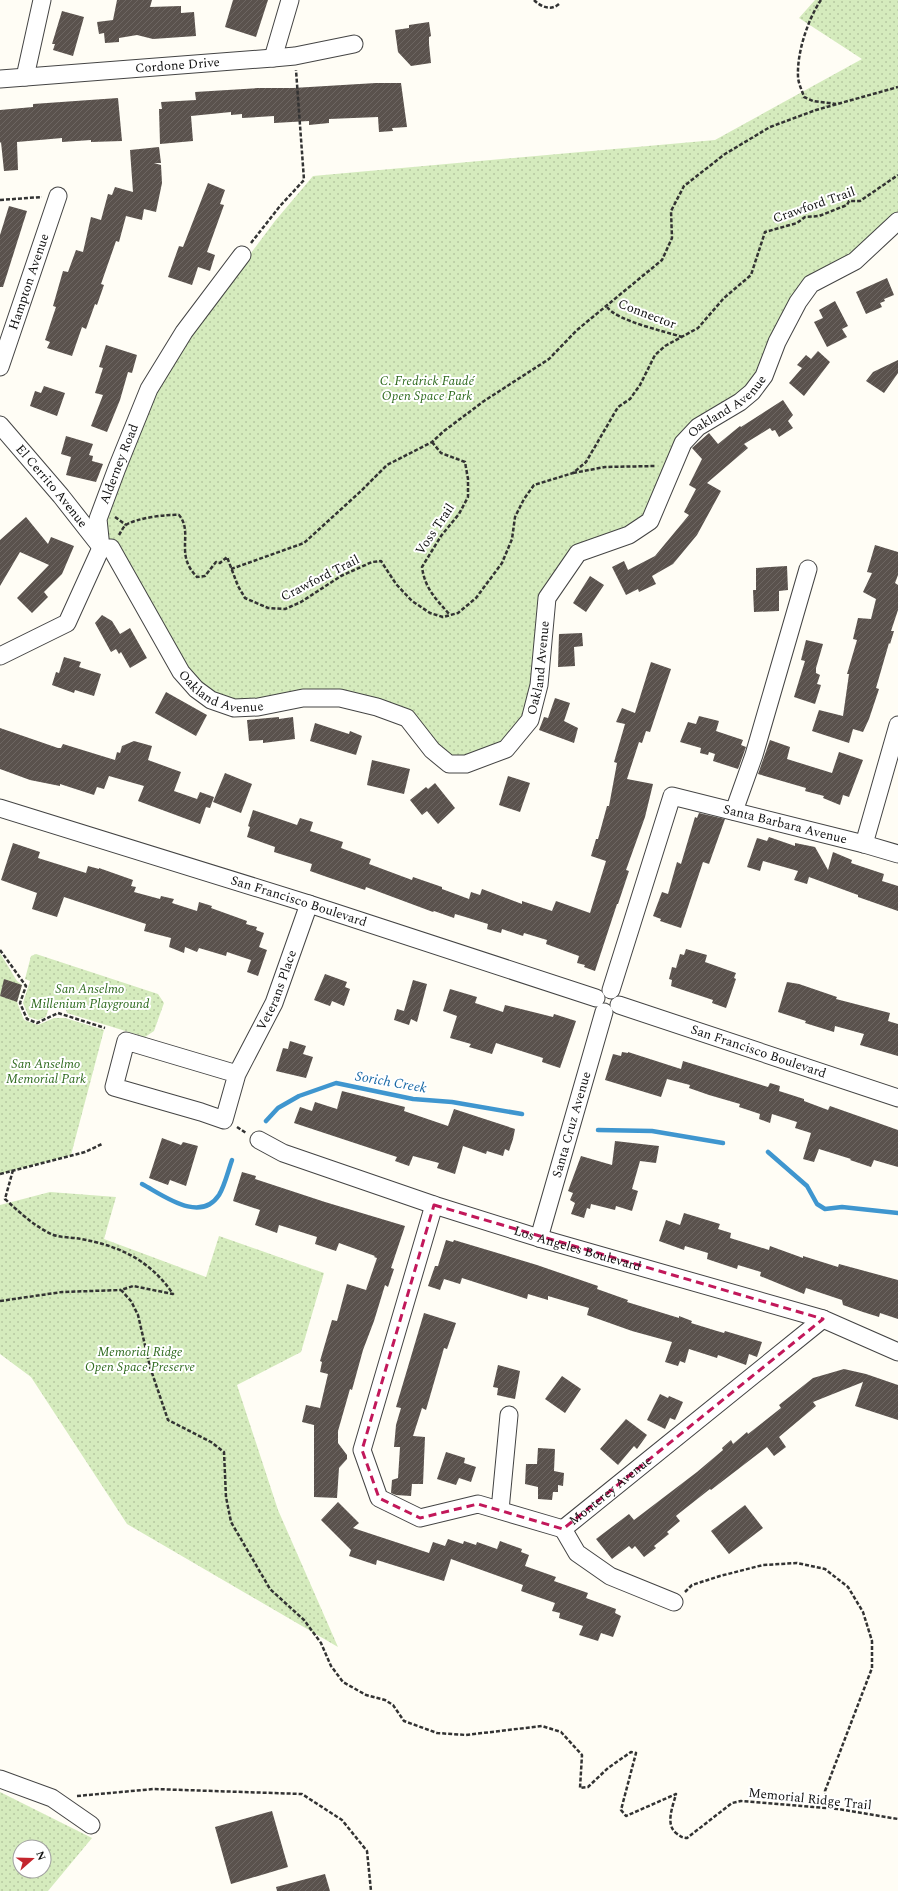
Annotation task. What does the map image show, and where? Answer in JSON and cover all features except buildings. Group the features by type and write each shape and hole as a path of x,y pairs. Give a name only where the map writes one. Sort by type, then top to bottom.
{"street":[{"path":"25,77 42,0"},
{"path":"273,58 290,0"},
{"name":"Cordone Drive","path":"0,79 295,56 354,44"},
{"name":"Hampton Avenue","path":"0,367 58,196"},
{"name":"Oakland Avenue","path":"106,548 181,672 196,689 212,700 234,708 258,707 303,698 340,698 377,707 407,718 432,750 449,764 466,764 506,749 530,720 539,685 547,598 578,553 629,536 650,521 683,443 698,427 740,402 752,392 764,376 777,342 794,308 811,284 855,260 898,221"},
{"name":"Alderney Road","path":"106,548 98,519 149,389 184,332 242,255"},
{"name":"El Cerrito Avenue","path":"0,425 106,548"},
{"path":"0,656 67,623 106,548"},
{"path":"734,811 754,755 808,569"},
{"path":"864,844 898,725"},
{"name":"Santa Barbara Avenue","path":"672,796 864,844 898,854"},
{"name":"Santa Cruz Avenue","path":"539,1238 608,1001 672,796"},
{"name":"San Francisco Boulevard","path":"0,808 309,904 608,1001 898,1098"},
{"name":"Veterans Place","path":"224,1120 237,1074 274,1003 309,904"},
{"path":"224,1120 114,1087 126,1041 237,1074"},
{"name":"Los Angeles Boulevard","path":"259,1140 283,1153 434,1205 539,1238 823,1319 898,1352"},
{"name":"Monterey Avenue","path":"434,1205 362,1450 379,1498 420,1518 478,1504 563,1529 823,1319"},
{"path":"500,1510 509,1415"},
{"path":"563,1529 577,1553 610,1576 674,1602"},
{"path":"0,1779 52,1798 91,1825"}],"path":[{"path":"534,0 549,8 556,7 559,4"},
{"path":"821,0 814,10 806,30 801,50 798,77 804,97 812,101 838,104"},
{"path":"242,255 280,206 304,180 295,56"},
{"path":"106,548 126,525 146,518 171,514 179,516 184,521 185,560 190,570 197,577 205,576 212,565 216,562 220,563 227,557 231,568 304,543 362,490 386,465 432,442 444,431 484,401 549,359 577,330 607,307 662,260 672,238 671,211 684,186 725,154 770,127 838,104 898,87"},
{"name":"Crawford Trail","path":"231,568 245,598 268,608 285,609 301,602 341,576 372,562 381,561 392,580 412,601 430,613 443,617 458,613 476,598 502,563 512,539 515,517 524,499 534,485 573,473 586,462 618,407 630,399 640,385 655,355 666,346 698,328 724,298 751,275 765,232 797,223 805,217 820,216 847,205 849,201 860,201 898,175"},
{"path":"0,200 58,196"},
{"name":"Connector","path":"607,307 610,311 620,317 682,337"},
{"name":"Voss Trail","path":"432,442 441,453 465,462 468,479 468,497 459,514 441,536 422,567 424,580 430,592 450,615"},
{"path":"573,473 605,467 656,466 672,469"},
{"path":"0,950 26,986 20,1003 27,1018 37,1023 58,1013 105,1028"},
{"path":"224,1120 259,1140"},
{"path":"0,1174 85,1152 102,1144"},
{"path":"0,1301 62,1292 121,1290 133,1286 172,1294 160,1277 132,1255 109,1245 52,1234 27,1220 4,1198 13,1170"},
{"name":"Memorial Ridge Trail","path":"121,1290 131,1301 138,1315 150,1367 168,1420 211,1442 224,1452 226,1496 231,1522 270,1589 304,1620 321,1643 331,1666 343,1682 366,1695 385,1700 393,1705 404,1721 437,1733 466,1735 542,1726 561,1732 582,1755 580,1788 588,1787 608,1768 630,1752 636,1753 621,1810 626,1816 676,1794 670,1824 673,1830 683,1838 687,1838 732,1803 741,1801 828,1808 898,1819"},
{"path":"674,1602 692,1585 763,1565 797,1563 825,1569 848,1588 863,1612 872,1641 872,1668 825,1791 828,1808"},
{"path":"52,1798 154,1789 302,1794 342,1820 367,1851 371,1891"}],"highlighted area":[{"path":"434,1205 823,1319 563,1529 478,1504 420,1518 379,1498 362,1450"}],"green space":[{"name":"C. Fredrick Faudé Open Space Park","path":"815,0 898,0 898,222 822,277 764,376 698,427 650,521 578,553 547,598 539,685 506,749 449,764 407,718 377,707 211,700 101,548 117,468 149,389 275,221 313,176 715,140 862,59 799,18"},
{"name":"San Anselmo Memorial Park","path":"0,953 17,981 22,985 17,1002 24,1020 38,1025 54,1018 65,1018 104,1030 71,1155 0,1174"},
{"name":"San Anselmo Millenium Playground","path":"36,954 158,994 164,1003 154,1031 145,1037 67,1013 65,1007 53,1004 48,1010 46,1017 38,1020 29,1017 23,1003 30,981 25,979 31,956"},
{"name":"Memorial Ridge Open Space Preserve","path":"50,1192 116,1197 104,1239 206,1277 219,1236 324,1273 301,1352 237,1385 278,1510 338,1647 127,1524 31,1377 0,1354 0,1205"},
{"path":"0,1792 92,1838 48,1891 0,1891"}],"waterway":[{"name":"Sorich Creek","path":"266,1121 278,1108 299,1096 336,1083 413,1099 452,1102 522,1114"},
{"name":"Sorich Creek","path":"598,1130 652,1131 723,1143"},
{"name":"Sorich Creek","path":"768,1152 807,1186 817,1204 825,1209 842,1207 898,1213"},
{"name":"Sorich Creek","path":"142,1184 181,1204 192,1207 202,1207 211,1203 219,1195 232,1160"}]}
